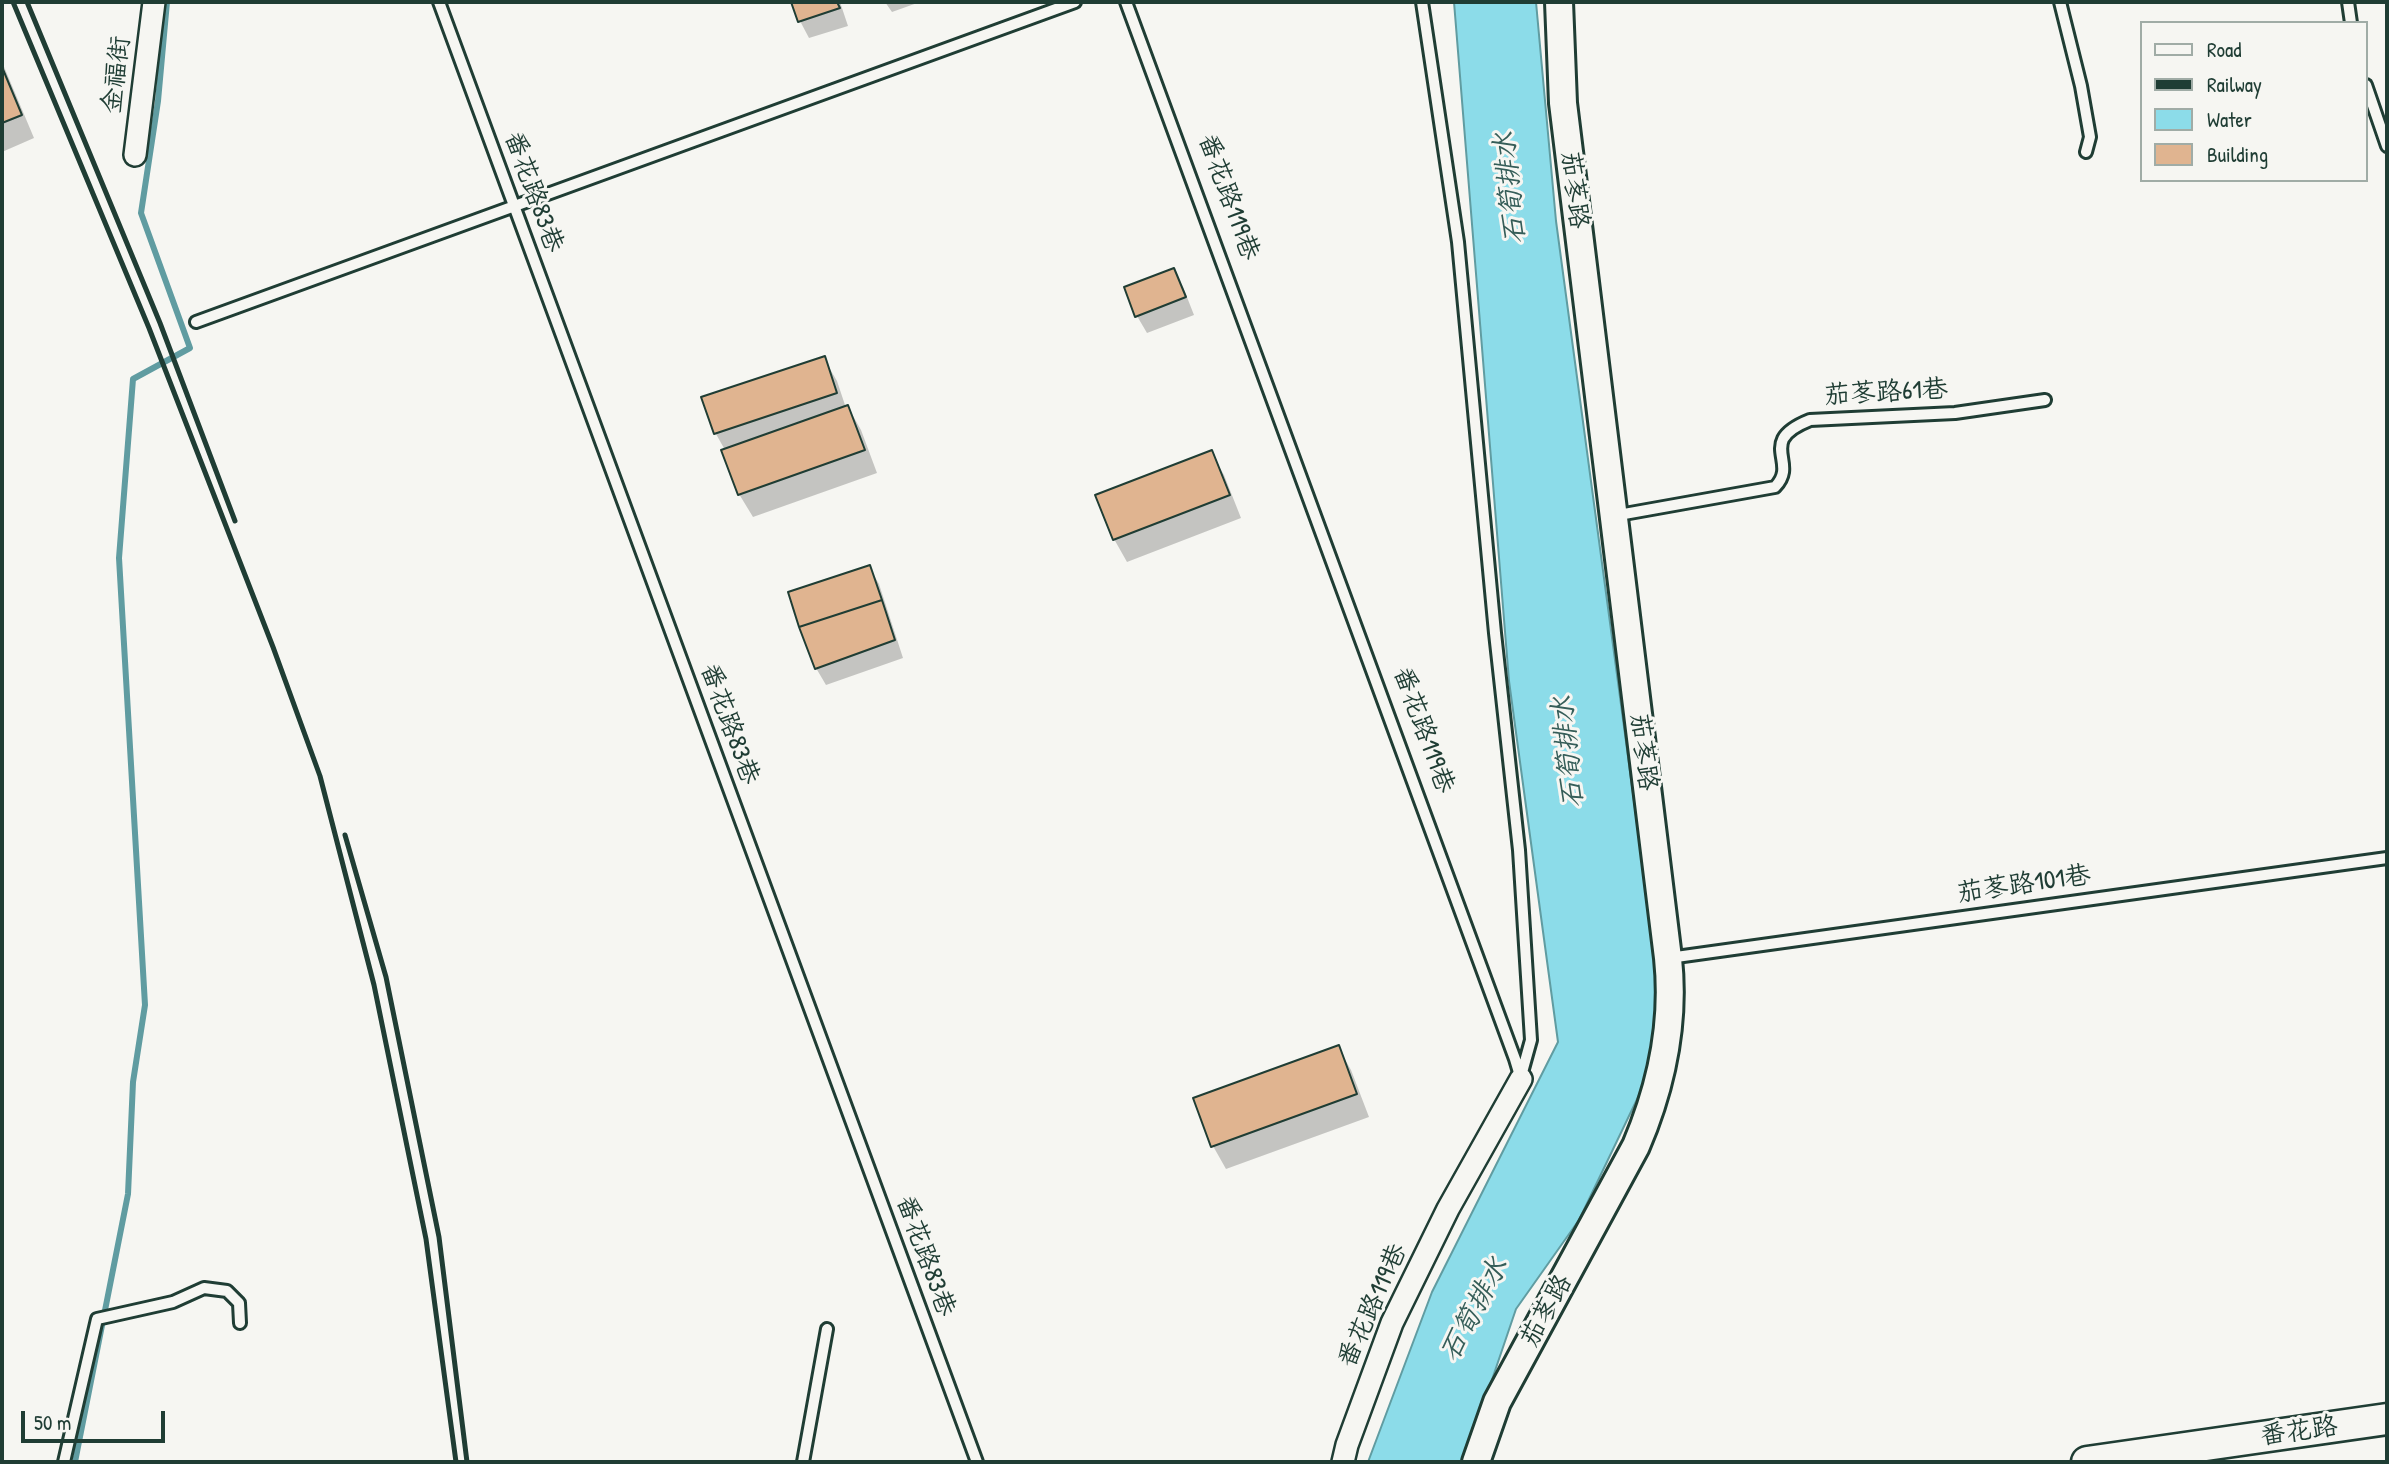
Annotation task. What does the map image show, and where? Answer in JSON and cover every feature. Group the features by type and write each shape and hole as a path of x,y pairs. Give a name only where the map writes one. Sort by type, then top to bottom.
{"main road":[{"name":"番花路","path":"2087,1462 2387,1419"}],"street":[{"name":"金福街","path":"135,155 154,2"},
{"name":"茄苳路","path":"1476,1462 1497,1402 1627,1166 1645,1125 1668,1041 1671,998 1563,103 1559,2"},
{"name":"番花路119巷","path":"1343,1462 1347,1444 1392,1323 1448,1209 1521,1079"}],"lane":[{"name":"番花路83巷","path":"439,2 976,1462"},
{"path":"196,322 1075,2"},
{"name":"番花路119巷","path":"1126,2 1516,1059 1521,1079"},
{"path":"1422,2 1458,242 1495,633 1519,850 1531,1040 1521,1079"},
{"path":"2060,2 2088,124 2090,137 2086,152"},
{"path":"2348,2 2351,21"},
{"path":"2368,91 2387,146"},
{"name":"茄苳路61巷","path":"1613,516 1769,489 1775,486 1783,475 1780,449 1783,437 1794,426 1810,419 1955,413 2045,400"},
{"name":"茄苳路101巷","path":"1668,958 2387,858"},
{"path":"64,1462 97,1319 173,1302 204,1288 227,1291 239,1303 240,1323"},
{"path":"803,1462 827,1329"}],"water":[{"name":"石筍排水","path":"1454,2 1536,2 1556,221 1666,1039 1579,1220 1516,1309 1464,1462 1368,1462 1432,1292 1558,1042 1509,681"}],"building":[{"path":"791,2 837,2 840,8 798,22"},
{"path":"2,67 22,115 2,123"},
{"path":"1174,268 1186,297 1135,317 1124,287"},
{"path":"825,356 837,393 714,434 701,397"},
{"path":"848,405 865,450 738,495 721,450"},
{"path":"1212,450 1230,495 1113,540 1095,495"},
{"path":"870,565 882,600 799,627 788,592"},
{"path":"882,600 895,640 815,669 799,627"},
{"path":"1339,1045 1357,1094 1211,1147 1193,1098"}],"waterway":[{"path":"75,1462 128,1194 133,1082 145,1005 119,558 133,379 190,348 141,213 158,101 167,2"}],"railway":[{"path":"13,2 149,328 320,776 374,985 426,1239 456,1462"},
{"path":"27,2 160,323 235,521"},
{"path":"345,835 386,977 439,1237 467,1462"}]}
